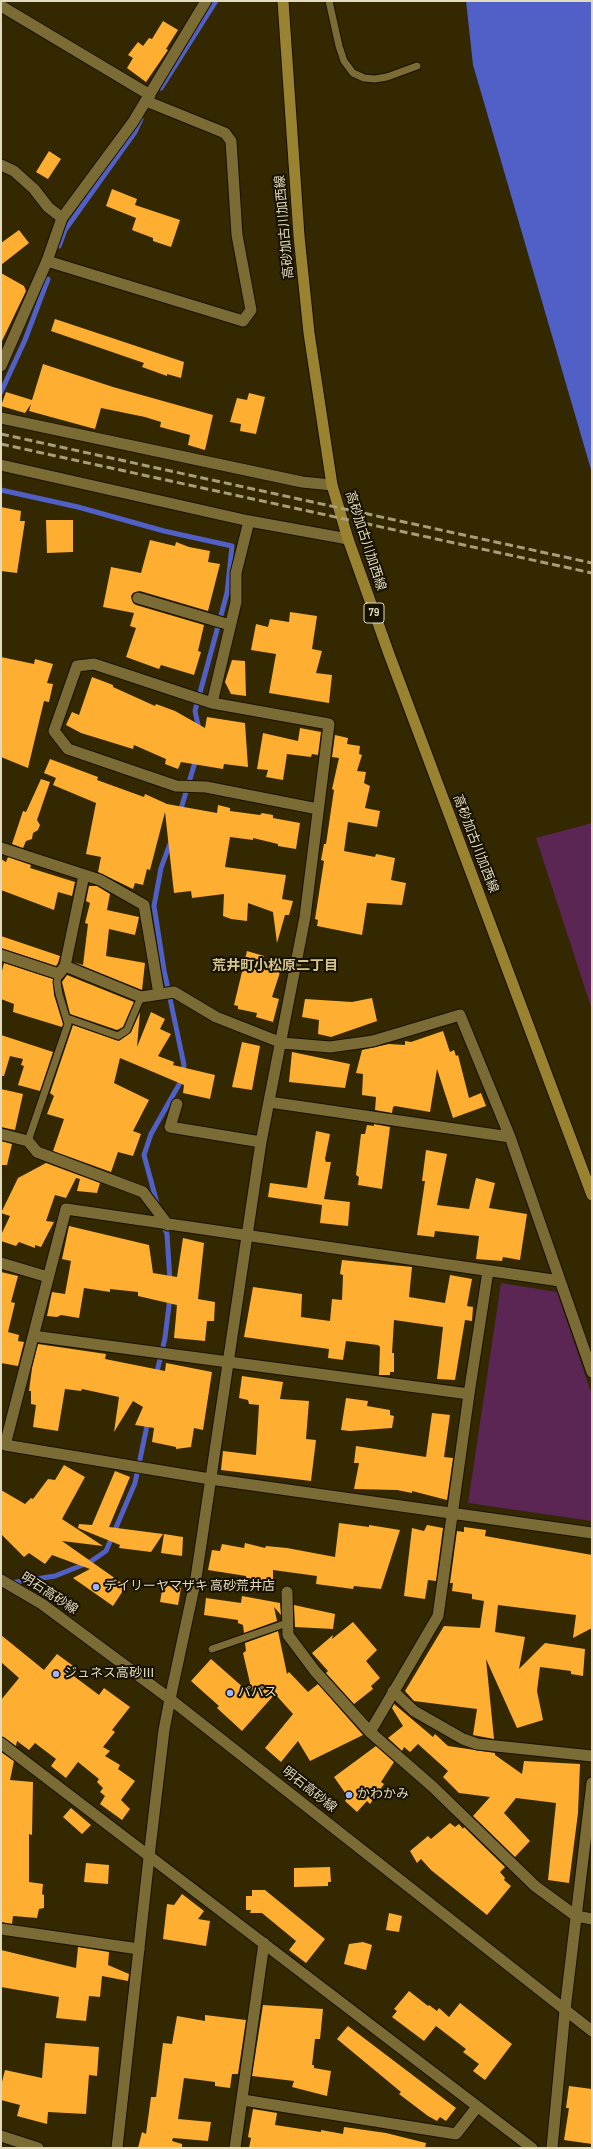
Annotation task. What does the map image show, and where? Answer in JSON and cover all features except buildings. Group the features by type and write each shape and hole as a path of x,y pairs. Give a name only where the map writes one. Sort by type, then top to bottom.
{"main road":[{"name":"高砂加古川加西線","path":"283,1 299,236 309,333 332,485 348,539 426,755 592,1196"}],"street":[{"path":"1,366 6,340 47,261 62,218 133,122 206,1"},
{"path":"1,6 148,98 225,133 231,141 237,235 251,310 243,320 47,261"},
{"path":"1,165 19,175 34,189 48,207 62,218"},
{"path":"1,418 287,479 332,485"},
{"path":"1,465 249,521 348,539"},
{"path":"212,703 236,602 236,573 249,521"},
{"path":"138,598 230,625"},
{"path":"117,2148 164,1730 196,1578 261,1142 282,1043 305,917 329,724 212,703 94,664 77,666 54,731 68,749 176,786 206,787 318,809"},
{"path":"1,848 100,880 144,905 159,994"},
{"path":"62,970 84,875"},
{"path":"1,955 62,970 141,997 174,992 216,1017 282,1043 330,1048 373,1042 460,1015 510,1137 592,1372"},
{"path":"269,1102 510,1137"},
{"path":"177,1104 170,1127 261,1142"},
{"path":"1,1134 28,1141 37,1152 143,1192 168,1225"},
{"path":"560,1281 66,1209 3,1444 210,1479 592,1533"},
{"path":"1,1263 48,1277"},
{"path":"370,1732 438,1616 488,1271"},
{"path":"33,1336 469,1394"},
{"name":"明石高砂線","path":"1,1580 42,1604 170,1699 592,2031"},
{"path":"287,1592 288,1636 315,1671 370,1732 433,1787 535,1886 576,1916 592,1919"},
{"path":"393,1691 414,1711 463,1739 477,1744 592,1756"},
{"path":"1,1743 264,1943 476,2107 532,2148"},
{"path":"552,2148 576,1916 592,1783"},
{"path":"1,1929 140,1949"},
{"path":"236,2148 264,1943"},
{"path":"243,2100 456,2134 476,2107"},
{"path":"1,2136 38,2148"}],"lane":[{"path":"329,1 341,54 344,61 353,73 364,78 375,79 387,77 417,66"},
{"path":"28,1141 68,1024 57,982 62,970"},
{"path":"67,1018 118,1036 127,1030 141,997"},
{"path":"212,1649 287,1623"}],"shaded area":[{"path":"592,823 592,1010 536,838"},
{"path":"501,1283 557,1292 592,1395 592,1521 468,1503"}],"water":[{"path":"466,1 592,1 592,473 473,65"}],"waterway":[{"path":"161,88 216,1"},
{"path":"59,246 65,230 135,132 141,119"},
{"path":"1,392 25,340 48,279"},
{"path":"1,490 78,507 164,531 232,546 227,593 195,711 199,729"},
{"path":"180,812 196,759"},
{"path":"158,1207 144,1155 151,1134 181,1081 184,1065 164,970 154,906 161,868 171,841"},
{"path":"163,1224 167,1234 170,1281"},
{"path":"156,1376 165,1338 170,1297"},
{"path":"10,1583 55,1576 90,1562 106,1551 135,1483 148,1421"}],"railway":[{"path":"1,434 592,563"},
{"path":"1,444 592,573"}],"place":[{"name":"デイリーヤマザキ 高砂荒井店","path":"96,1587"},
{"name":"ジュネス高砂Ⅲ","path":"56,1674"},
{"name":"パパス","path":"230,1693"},
{"name":"かわかみ","path":"349,1795"}],"district":[{"name":"荒井町小松原二丁目","path":"275,966"}]}
